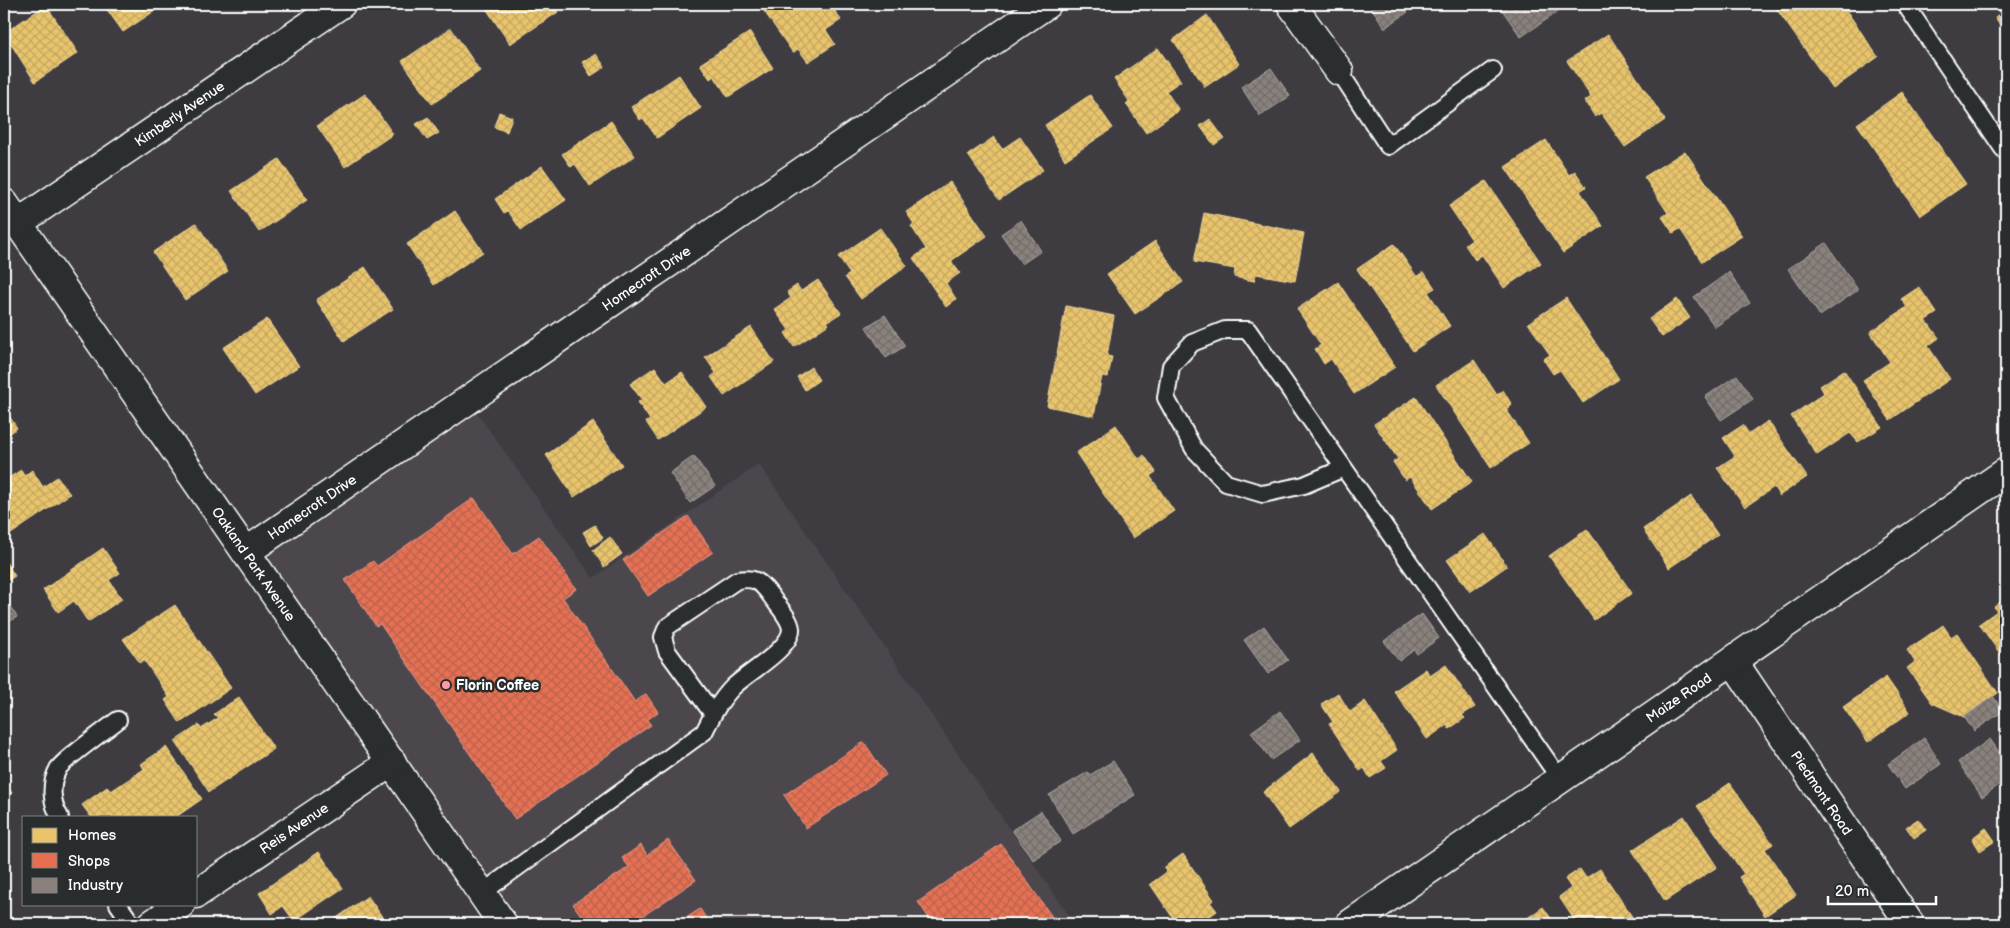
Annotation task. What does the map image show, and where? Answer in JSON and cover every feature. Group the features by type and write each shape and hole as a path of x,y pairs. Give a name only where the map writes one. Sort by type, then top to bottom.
{"street":[{"name":"Kimberly Avenue","path":"11,213 341,4"},
{"name":"Homecroft Drive","path":"246,552 1047,4"},
{"path":"1291,4 1339,72"},
{"name":"Oakland Park Avenue","path":"11,213 503,924"},
{"name":"Maize Road","path":"1350,924 2006,472"},
{"name":"Piedmont Road","path":"1733,661 1910,924"},
{"name":"Reis Avenue","path":"198,893 392,762"},
{"path":"152,924 178,906"}],"lane":[{"path":"1905,4 2006,153"},
{"path":"1339,72 1388,146 1493,70"},
{"path":"1344,468 1304,484 1263,494 1226,483 1194,449 1166,398 1170,366 1192,343 1225,330 1248,330 1344,468 1560,779"},
{"path":"482,894 704,732 713,714 733,686 789,638 790,623 759,580 750,578 737,580 666,627 663,637 667,652 713,714"},
{"path":"60,816 51,786 58,767 118,720"},
{"path":"119,906 132,924"}],"shaded area":[{"path":"469,401 593,578 759,464 1075,924 506,924 251,548"}],"building: Homes":[{"path":"103,4 165,4 123,32"},
{"path":"483,4 553,4 558,12 510,44"},
{"path":"759,4 830,4 841,20 826,30 835,44 808,62 798,49 793,53"},
{"path":"1773,4 1842,4 1878,57 1833,89"},
{"path":"46,5 78,53 35,82 4,33"},
{"path":"2006,9 2006,34 1995,17"},
{"path":"1207,15 1239,64 1205,87 1173,40"},
{"path":"451,28 480,71 432,104 402,61"},
{"path":"750,32 773,68 728,97 714,76 710,79 700,64"},
{"path":"1608,34 1665,120 1625,147 1601,113 1595,117 1585,101 1591,97 1567,61"},
{"path":"1158,48 1181,81 1166,91 1179,110 1146,133 1126,104 1129,101 1114,79"},
{"path":"596,54 605,67 591,76 582,62"},
{"path":"679,75 701,108 657,138 643,118 640,120 631,107"},
{"path":"1902,92 1966,184 1920,216 1857,124"},
{"path":"365,94 393,134 345,167 317,126"},
{"path":"1090,95 1113,128 1065,160 1045,125"},
{"path":"499,112 512,117 507,132 494,127"},
{"path":"428,117 439,133 427,140 416,124"},
{"path":"1210,119 1224,138 1214,145 1200,126"},
{"path":"611,121 635,156 590,186 575,164 571,167 562,154"},
{"path":"994,137 1002,149 1020,137 1043,170 999,200 968,155"},
{"path":"1546,140 1569,175 1575,171 1586,187 1580,191 1603,226 1563,253 1505,167"},
{"path":"1685,151 1742,236 1702,262 1680,229 1673,233 1662,217 1668,213 1644,177"},
{"path":"279,159 307,200 259,232 231,191"},
{"path":"542,166 566,200 521,230 508,211 504,213 495,199"},
{"path":"1486,181 1541,263 1504,288 1482,255 1475,260 1465,245 1472,240 1449,206"},
{"path":"950,182 987,236 951,261 960,273 946,283 956,299 946,307 913,258 926,249 911,226 914,224 906,212"},
{"path":"455,211 483,252 434,285 407,244"},
{"path":"1204,213 1304,233 1295,281 1256,274 1254,281 1234,277 1235,269 1194,262"},
{"path":"196,223 228,271 185,300 153,252"},
{"path":"880,228 907,266 861,299 845,277 850,274 838,257"},
{"path":"1155,241 1183,282 1135,314 1107,274"},
{"path":"1394,244 1417,277 1424,272 1435,288 1428,292 1450,326 1413,351 1357,269"},
{"path":"365,267 393,309 344,341 316,300"},
{"path":"818,280 841,313 827,322 829,324 794,347 785,333 789,330 774,309 791,298 787,292 797,285 801,291"},
{"path":"1338,282 1395,367 1354,394 1331,359 1324,364 1315,349 1321,345 1297,309"},
{"path":"1919,287 1937,313 1926,320 1939,338 1928,346 1950,379 1890,420 1863,380 1890,362 1870,332 1907,307 1901,299"},
{"path":"1566,298 1619,379 1583,403 1560,370 1553,374 1543,359 1550,355 1528,323"},
{"path":"1677,299 1690,318 1662,337 1649,319"},
{"path":"1066,306 1114,316 1107,356 1112,357 1108,377 1102,376 1094,416 1047,406"},
{"path":"267,319 299,366 255,395 223,348"},
{"path":"751,327 774,362 724,396 711,377 716,373 705,357"},
{"path":"1474,360 1497,395 1503,390 1512,405 1506,409 1529,443 1491,468 1436,385"},
{"path":"655,367 666,383 682,372 706,407 658,440 646,422 650,420 638,402 642,400 630,384"},
{"path":"811,367 819,380 805,390 797,377"},
{"path":"1844,370 1882,427 1858,442 1850,433 1817,455 1791,416 1824,393 1820,386"},
{"path":"1416,397 1472,482 1432,509 1410,477 1405,480 1393,462 1398,459 1374,424"},
{"path":"4,408 17,428 4,438"},
{"path":"1768,421 1807,477 1779,496 1774,487 1745,507 1717,468 1735,456 1723,438 1743,425 1749,434"},
{"path":"593,422 622,465 574,497 546,455"},
{"path":"1116,425 1139,459 1144,455 1156,472 1150,476 1174,511 1133,538 1076,453"},
{"path":"21,470 24,476 32,470 43,487 57,477 70,494 11,534 4,524 4,489 10,485 7,479"},
{"path":"1691,496 1718,535 1669,568 1643,529"},
{"path":"595,525 603,538 591,546 583,532"},
{"path":"1587,529 1632,593 1594,620 1549,556"},
{"path":"1485,534 1507,566 1470,592 1447,560"},
{"path":"610,537 622,554 604,567 593,550"},
{"path":"103,548 120,573 109,580 122,599 88,622 74,601 58,612 43,590"},
{"path":"4,559 15,576 4,583"},
{"path":"2004,599 2006,602 2006,662 1979,624 1997,611 1994,607"},
{"path":"175,605 231,688 180,723 165,700 169,697 144,660 140,663 123,639"},
{"path":"1943,625 1951,637 1957,633 1998,693 1964,717 1932,703 1907,668 1915,662 1907,650"},
{"path":"1446,665 1475,707 1462,715 1465,718 1449,729 1447,725 1427,739 1394,691 1426,669 1430,676"},
{"path":"1886,677 1910,712 1868,742 1843,707"},
{"path":"1338,693 1350,712 1365,701 1397,750 1381,761 1386,768 1370,778 1364,768 1360,771 1329,724 1333,722 1321,704"},
{"path":"239,697 274,749 209,792 175,741 199,725 201,729 218,718 214,714"},
{"path":"166,747 202,799 177,816 90,816 82,805 107,787 111,791 144,769 141,764"},
{"path":"1313,753 1341,792 1289,829 1263,792"},
{"path":"4,782 12,793 4,799"},
{"path":"1730,783 1773,844 1765,849 1796,895 1765,916 1739,877 1744,874 1697,806"},
{"path":"1684,816 1717,867 1665,901 1632,850"},
{"path":"1918,819 1926,830 1914,838 1906,827"},
{"path":"1986,828 1995,841 1980,851 1972,838"},
{"path":"319,852 343,888 294,921 283,906 272,914 259,893"},
{"path":"1183,854 1214,900 1210,902 1217,911 1199,924 1185,924 1183,922 1177,924 1150,884 1167,872 1163,868"},
{"path":"1580,869 1586,878 1600,869 1635,921 1630,924 1577,924 1559,897 1571,888 1565,879"},
{"path":"368,896 387,924 338,924 335,919"},
{"path":"1543,907 1555,924 1519,924"}],"building: Shops":[{"path":"474,498 513,554 539,536 576,589 563,598 635,702 646,694 658,712 647,720 651,725 515,819 380,624 376,626 345,580 373,561 377,566"},
{"path":"688,516 713,552 648,596 623,560"},
{"path":"864,742 886,775 806,828 784,795"},
{"path":"668,840 696,880 631,924 587,924 573,904 629,867 622,858 641,845 647,855"},
{"path":"1001,844 1057,924 933,924 918,902"},
{"path":"700,909 710,924 677,924"}],"building: Industry":[{"path":"1369,4 1403,4 1408,12 1385,28"},
{"path":"1504,4 1562,4 1565,7 1521,37 1500,7"},
{"path":"1271,68 1290,96 1260,116 1241,87"},
{"path":"1021,220 1041,251 1022,264 1001,234"},
{"path":"1826,243 1858,290 1820,316 1788,269"},
{"path":"1729,272 1750,303 1715,327 1694,297"},
{"path":"885,315 905,346 886,358 866,327"},
{"path":"1737,375 1753,399 1721,420 1705,397"},
{"path":"694,456 715,486 690,503 670,473"},
{"path":"4,597 17,617 4,625"},
{"path":"1422,614 1439,638 1417,654 1414,650 1399,661 1384,641"},
{"path":"1264,626 1288,660 1268,674 1244,640"},
{"path":"1993,696 2003,711 1974,731 1964,717"},
{"path":"1280,711 1300,740 1271,760 1251,732"},
{"path":"1924,738 1941,764 1905,789 1888,764"},
{"path":"1990,739 2006,762 2006,780 1982,797 1958,762"},
{"path":"1113,761 1135,795 1073,834 1049,795 1088,772 1090,775"},
{"path":"1041,811 1061,841 1033,860 1012,830"}],"place":[{"name":"Florin Coffee","path":"446,685"}]}
